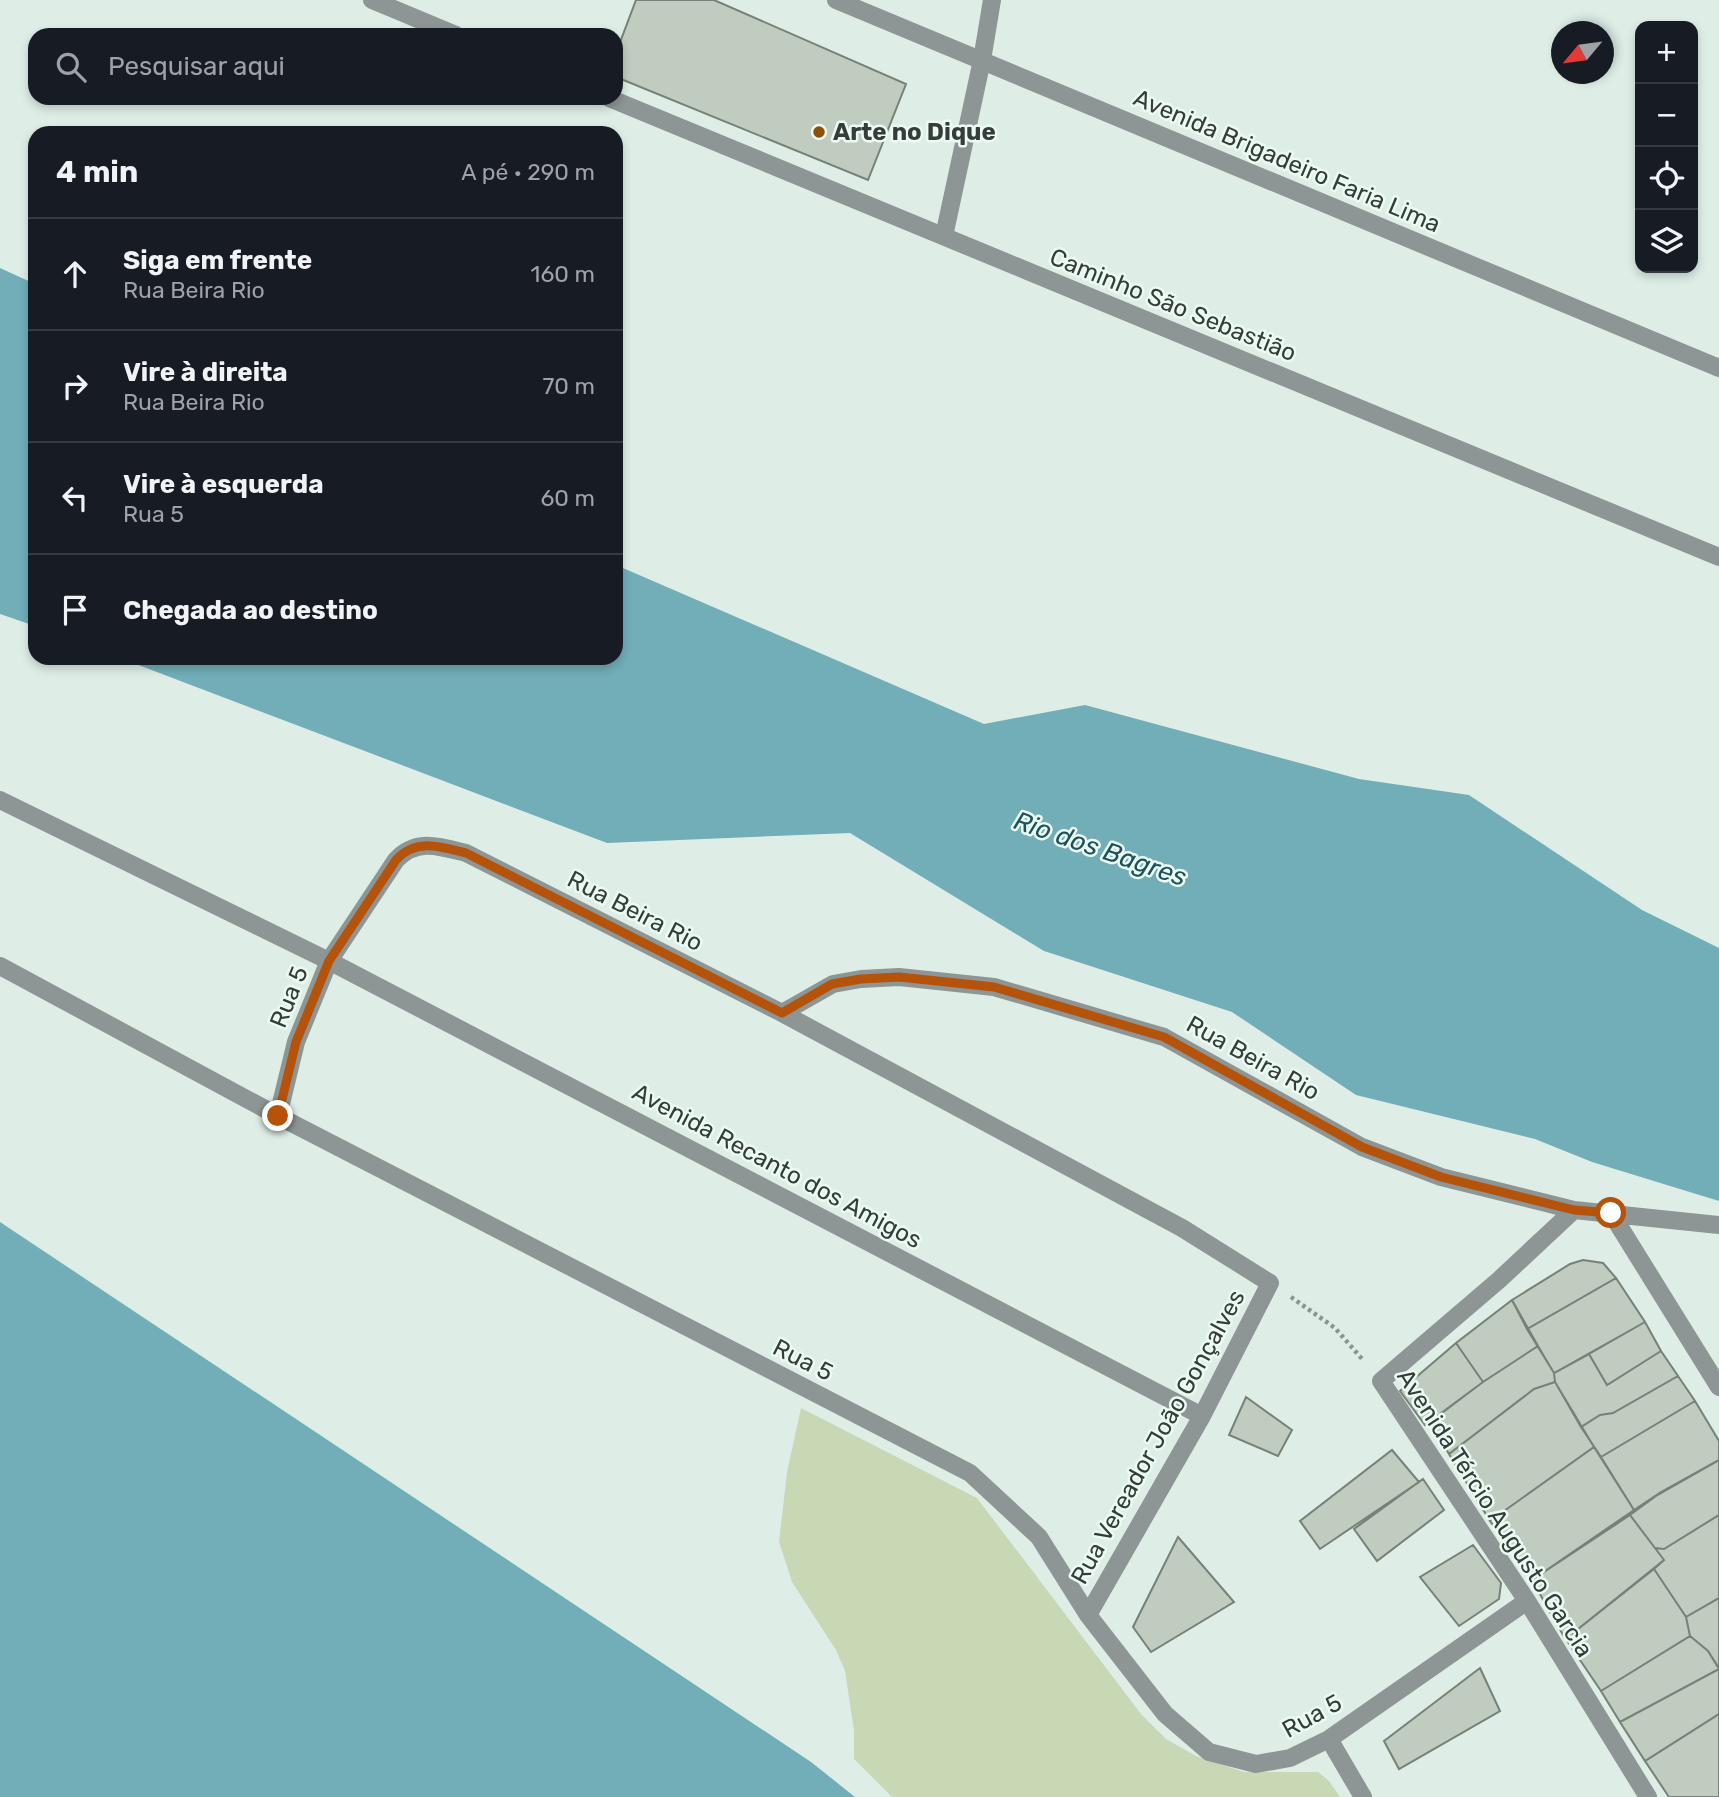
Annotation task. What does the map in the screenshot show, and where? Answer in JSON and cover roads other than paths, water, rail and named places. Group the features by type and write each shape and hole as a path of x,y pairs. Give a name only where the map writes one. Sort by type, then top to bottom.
{"street":[{"path":"372,0 439,28"},
{"name":"Avenida Brigadeiro Faria Lima","path":"836,0 1719,368"},
{"path":"943,236 982,60 992,0"},
{"name":"Caminho São Sebastião","path":"623,104 1719,557"},
{"name":"Avenida Recanto dos Amigos","path":"0,800 329,961 1202,1416"},
{"name":"Rua 5","path":"466,853 435,845 417,846 405,850 396,860 329,961 296,1042 278,1116 970,1474 1039,1537 1088,1615 1165,1714 1209,1752 1256,1764 1290,1758 1329,1739 1527,1601"},
{"name":"Rua Beira Rio","path":"466,853 782,1013 1182,1228 1270,1283"},
{"path":"0,966 278,1116"},
{"name":"Rua Beira Rio","path":"782,1013 832,984 861,979 899,977 994,987 1164,1037 1362,1147 1441,1177 1574,1210 1719,1225"},
{"name":"Avenida Tércio Augusto Garcia","path":"1574,1210 1499,1280 1381,1381 1527,1601 1647,1797"},
{"path":"1611,1213 1719,1387"},
{"name":"Rua Vereador João Gonçalves","path":"1088,1615 1202,1416 1270,1283"},
{"path":"1329,1739 1363,1797"}],"water":[{"path":"0,268 28,281 28,624 0,614"},
{"name":"Rio dos Bagres","path":"623,568 984,724 1085,705 1359,779 1469,795 1642,910 1719,948 1719,1201 1592,1162 1535,1139 1356,1095 1232,1012 1044,951 850,833 607,843 138,665 623,665"},
{"path":"0,1222 811,1762 855,1797 0,1797"}],"place":[{"name":"Arte no Dique","path":"819,132"}]}
